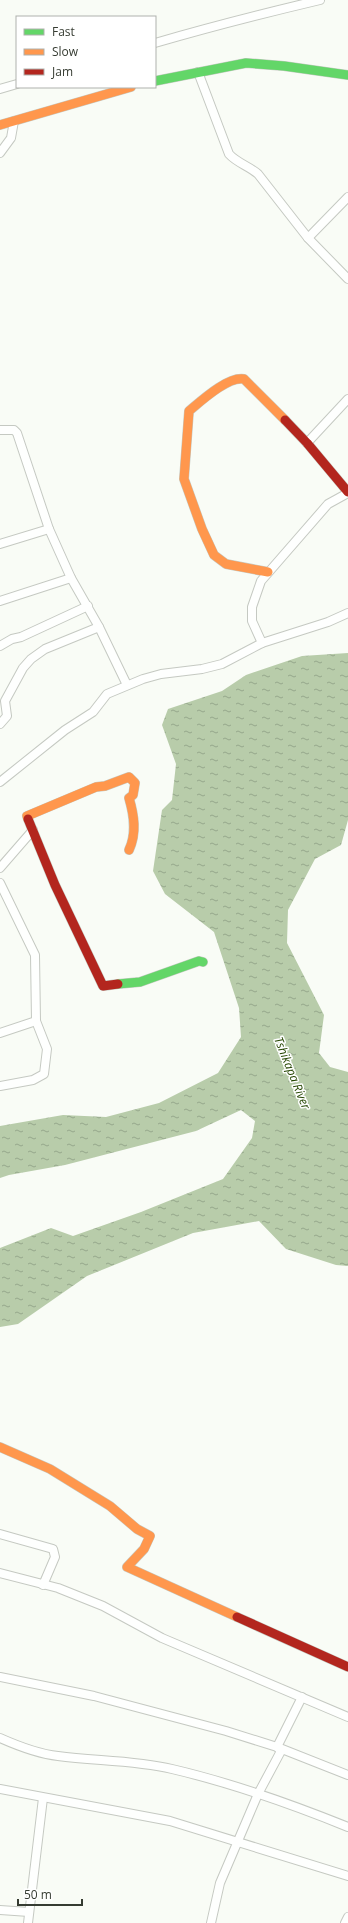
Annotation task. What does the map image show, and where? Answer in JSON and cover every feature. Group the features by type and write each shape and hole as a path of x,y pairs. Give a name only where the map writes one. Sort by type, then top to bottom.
{"main road":[{"path":"156,81 246,63 284,66 348,75"},
{"path":"0,125 128,88"},
{"path":"268,572 226,564 214,555 202,529 184,479 189,411 213,391 239,378 244,379 307,443 348,493"},
{"path":"129,850 134,843 133,809 129,798 133,795 135,783 129,777 106,786 96,787 27,816 55,885 103,986 140,982 199,962 203,962"},
{"path":"0,1447 50,1469 77,1488 110,1506 137,1529 150,1536 144,1548 127,1567 348,1667"}],"street":[{"path":"156,43 190,34 214,25 320,0"},
{"path":"198,72 229,154 233,158 251,167 258,174 308,238 348,279"},
{"path":"0,89 16,84"},
{"path":"0,153 11,138 14,121"},
{"path":"308,238 348,197"},
{"path":"307,443 348,399"},
{"path":"0,430 14,430 17,433 49,529 71,578 99,627 127,685"},
{"path":"262,643 252,621 252,607 261,581 328,504 348,493"},
{"path":"0,544 49,529"},
{"path":"0,601 71,578"},
{"path":"0,646 12,639 21,637 88,606"},
{"path":"0,782 65,730 93,712 107,694 127,685 161,674 202,669 222,664 262,643 328,622 348,613"},
{"path":"0,724 6,716 5,701 23,668 31,659 45,649 99,627"},
{"path":"0,868 32,830"},
{"path":"0,883 35,955 36,1021 47,1049 44,1074 33,1080 0,1086"},
{"path":"0,1033 36,1021"},
{"path":"0,1534 53,1550 55,1557 44,1586"},
{"path":"0,1573 44,1586 58,1588 103,1606 162,1638 348,1717"},
{"path":"0,1678 94,1696 277,1747 348,1775"},
{"path":"277,1747 302,1697"},
{"path":"0,1738 26,1748 57,1756 117,1761 172,1768 293,1805 348,1827"},
{"path":"211,1923 220,1884 258,1794 280,1751 277,1747"},
{"path":"0,1789 170,1821 239,1841 348,1876"},
{"path":"28,1923 44,1798"},
{"path":"0,1910 29,1912"},
{"path":"345,1923 348,1917"}],"water":[{"name":"Tshikapa River","path":"348,653 348,820 341,845 315,859 288,910 287,943 324,1015 319,1053 330,1067 348,1072 348,1266 336,1265 286,1249 259,1221 193,1233 87,1276 18,1324 0,1327 0,1248 51,1228 73,1236 141,1212 223,1179 252,1138 255,1121 241,1110 196,1131 65,1165 0,1178 0,1126 63,1115 106,1117 159,1103 218,1073 241,1037 239,1008 214,932 165,894 153,871 162,810 172,800 176,764 162,725 168,709 222,691 246,675 302,656"}],"traffic: fast":[{"path":"156,81 246,63 284,66 348,75"},
{"path":"118,984 140,982 199,961 203,962"}],"traffic: slow":[{"path":"0,125 128,88"},
{"path":"268,572 226,564 214,555 202,529 184,479 189,411 223,385 230,381 244,379 285,420"},
{"path":"28,819 27,816 96,787 105,786 129,777 135,783 133,795 129,798 134,824 132,844 129,850"},
{"path":"0,1447 50,1469 110,1506 137,1529 150,1536 144,1549 127,1567 237,1617"}],"traffic: jam":[{"path":"285,420 307,443 348,492"},
{"path":"28,819 55,885 103,986 118,984"},
{"path":"237,1617 348,1667"}]}
